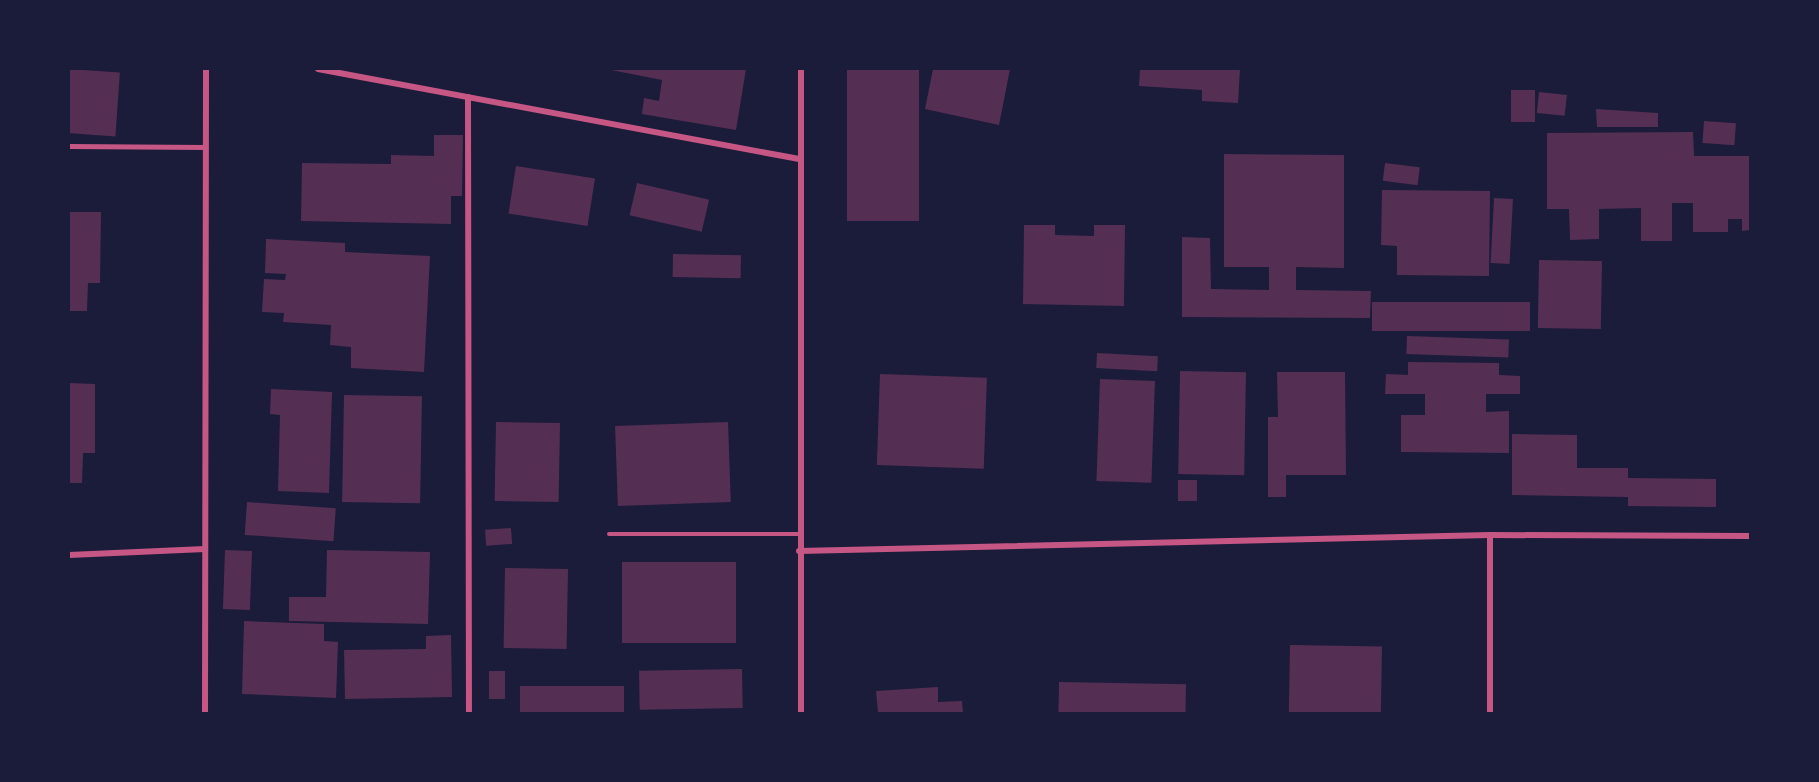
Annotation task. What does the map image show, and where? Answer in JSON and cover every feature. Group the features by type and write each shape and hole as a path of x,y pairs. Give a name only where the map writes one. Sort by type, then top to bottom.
{"street":[{"path":"205,713 206,69"},
{"path":"318,69 801,159"},
{"path":"801,69 799,551 801,713"},
{"path":"468,97 469,713"},
{"path":"799,551 1491,535 1750,536"},
{"path":"1490,713 1491,535"},
{"path":"69,555 205,549"}],"lane":[{"path":"69,146 206,147"},
{"path":"609,534 800,534"}],"building":[{"path":"69,69 120,73 115,136 69,133"},
{"path":"606,69 746,69 736,130 642,114 644,98 659,101 662,80"},
{"path":"847,69 919,69 919,221 847,221"},
{"path":"933,69 1010,69 999,125 925,109"},
{"path":"1140,69 1240,69 1238,103 1202,101 1202,90 1139,86"},
{"path":"1511,90 1535,90 1535,122 1511,122"},
{"path":"1539,92 1567,95 1565,116 1537,113"},
{"path":"1596,109 1658,113 1658,127 1597,127"},
{"path":"1704,121 1736,123 1734,145 1702,143"},
{"path":"1693,132 1694,156 1750,156 1750,230 1742,231 1742,219 1728,219 1728,232 1693,232 1693,203 1672,203 1672,241 1641,241 1641,208 1599,209 1599,239 1570,240 1569,209 1547,209 1547,133"},
{"path":"434,135 463,135 462,196 451,196 451,224 301,221 302,163 391,164 391,155 434,156"},
{"path":"1224,154 1344,155 1344,268 1296,267 1296,290 1371,291 1370,318 1182,317 1182,237 1210,238 1211,289 1269,290 1269,267 1224,267"},
{"path":"1385,163 1420,167 1418,185 1383,181"},
{"path":"516,166 595,179 588,226 508,213"},
{"path":"637,183 709,200 702,232 630,215"},
{"path":"1382,190 1490,191 1489,276 1397,275 1397,246 1381,245"},
{"path":"1494,198 1513,199 1510,264 1491,263"},
{"path":"69,212 101,212 100,283 88,283 87,311 69,311"},
{"path":"1024,225 1055,225 1055,235 1094,236 1094,225 1125,225 1124,306 1023,304"},
{"path":"266,239 345,243 345,252 430,256 424,372 351,368 351,347 330,345 331,325 283,322 284,313 262,312 264,279 285,280 286,274 265,273"},
{"path":"673,254 741,255 741,278 673,277"},
{"path":"1539,260 1602,261 1601,329 1538,328"},
{"path":"1372,302 1530,302 1530,331 1372,331"},
{"path":"1407,336 1509,340 1508,358 1406,354"},
{"path":"1097,353 1158,356 1157,371 1096,368"},
{"path":"1408,362 1499,363 1499,375 1520,376 1520,394 1486,394 1486,412 1509,411 1509,453 1401,452 1401,415 1425,415 1425,394 1385,394 1386,374 1408,375"},
{"path":"1180,371 1246,372 1244,475 1178,474"},
{"path":"1277,372 1345,372 1346,475 1286,475 1286,497 1268,497 1268,417 1278,417"},
{"path":"880,374 987,378 984,469 877,465"},
{"path":"1100,379 1155,381 1151,483 1096,481"},
{"path":"69,383 95,384 95,453 83,453 82,483 69,483"},
{"path":"271,389 332,392 329,493 278,491 280,415 270,414"},
{"path":"344,395 422,396 420,503 342,502"},
{"path":"496,422 560,423 559,502 495,501"},
{"path":"728,422 731,502 618,506 615,426"},
{"path":"1512,434 1577,435 1577,468 1628,468 1628,478 1716,479 1716,507 1628,506 1628,497 1512,495"},
{"path":"1178,480 1197,480 1197,501 1178,501"},
{"path":"247,502 336,508 333,541 245,535"},
{"path":"511,528 512,544 486,546 485,530"},
{"path":"225,550 252,551 250,610 223,609"},
{"path":"327,550 430,552 428,624 289,621 289,597 326,597"},
{"path":"622,562 736,562 736,643 622,643"},
{"path":"505,568 568,569 567,649 504,648"},
{"path":"244,621 324,624 324,641 338,642 336,698 242,694"},
{"path":"451,635 452,697 345,699 344,650 426,649 426,636"},
{"path":"1290,645 1382,647 1381,713 1289,713"},
{"path":"742,669 743,708 640,710 639,671"},
{"path":"489,671 505,671 505,699 489,699"},
{"path":"1059,682 1186,684 1185,713 1058,713"},
{"path":"520,686 624,686 624,713 520,713"},
{"path":"938,687 938,702 962,701 963,713 878,713 876,691"}]}
